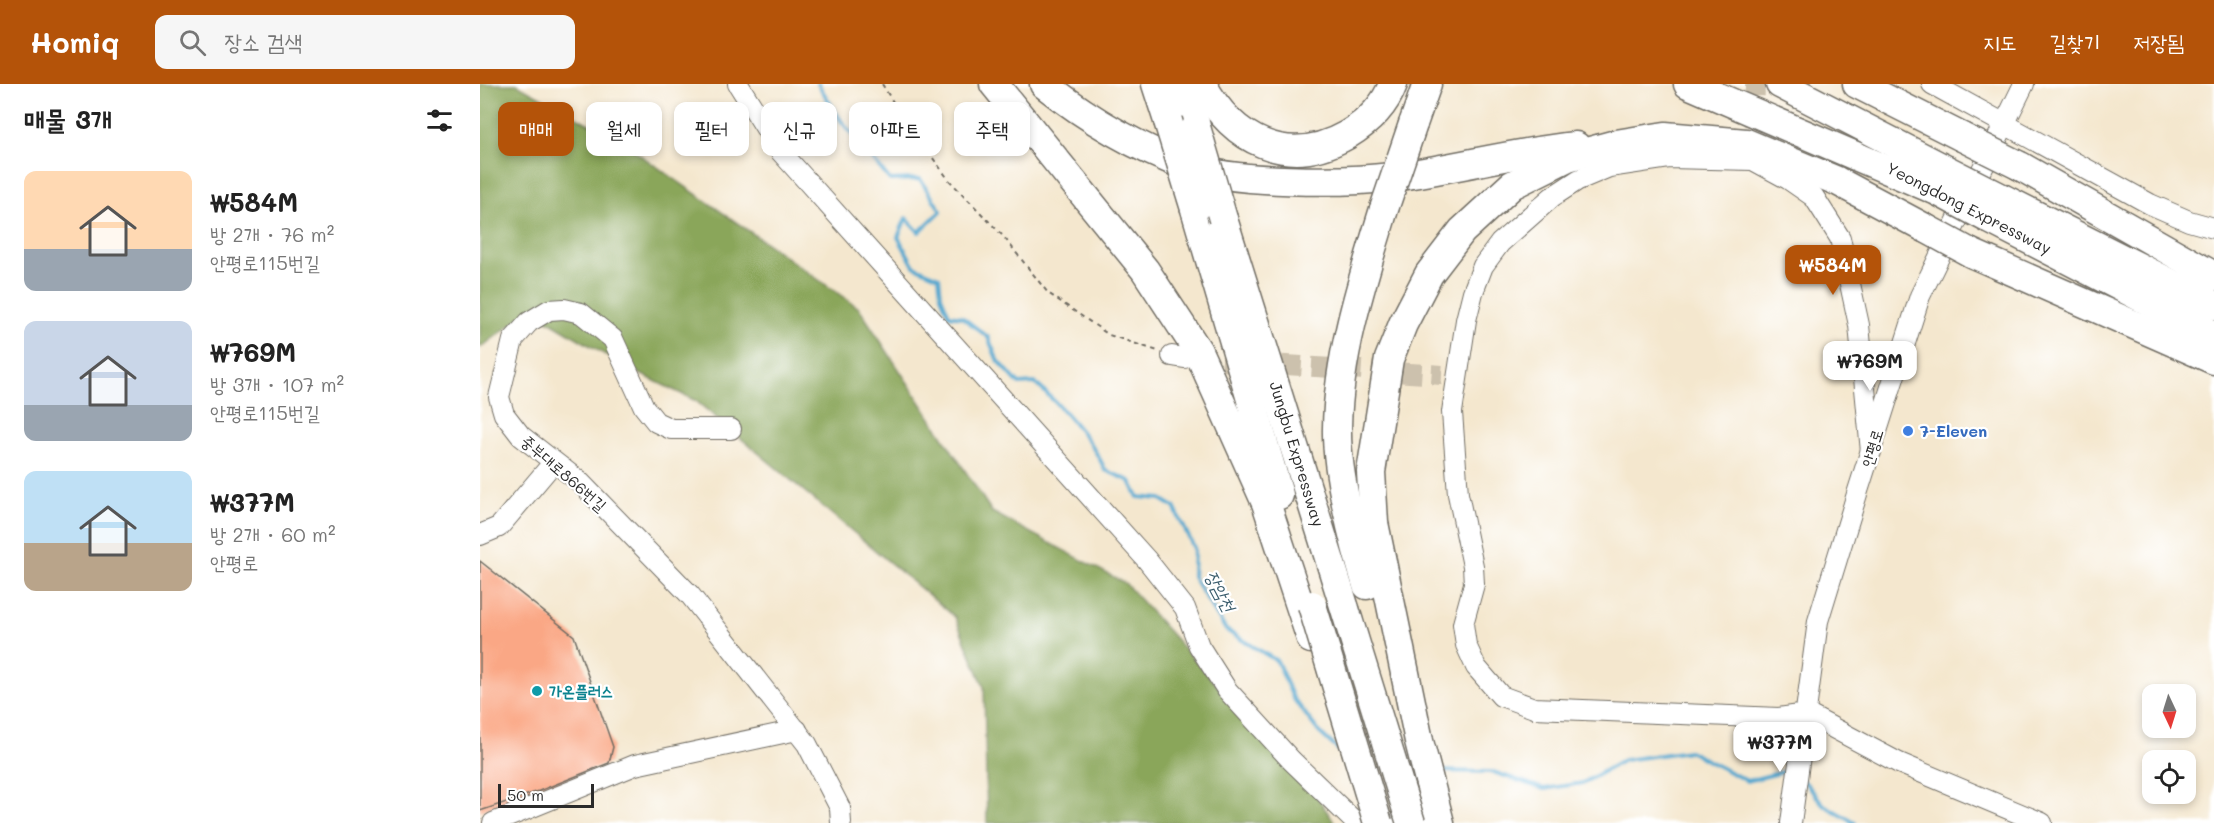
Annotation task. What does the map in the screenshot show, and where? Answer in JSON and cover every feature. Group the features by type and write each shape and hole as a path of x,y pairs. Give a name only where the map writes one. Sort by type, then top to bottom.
{"highway":[{"path":"994,84 1145,270 1198,351 1266,503 1344,739 1365,823"},
{"path":"1044,84 1081,114 1127,139 1190,168 1230,175 1335,180 1391,177 1546,149 1635,141"},
{"name":"Jungbu Expressway","path":"1156,84 1378,823"},
{"name":"Jungbu Expressway","path":"1184,84 1223,219 1411,823"},
{"path":"1202,84 1221,114 1243,134 1267,146 1302,150 1336,141 1355,130 1384,102 1392,84"},
{"path":"1419,741 1366,580 1342,475 1337,428 1356,301 1384,209 1427,84"},
{"path":"1688,84 1941,180"},
{"name":"Yeongdong Expressway","path":"1724,84 2214,305"},
{"name":"Yeongdong Expressway","path":"1780,84 1941,180"},
{"path":"1818,84 1941,180"},
{"path":"1857,84 2019,166 2214,276"},
{"path":"1867,84 1902,107"},
{"path":"1440,823 1419,741 1374,523 1371,472 1389,360 1402,324 1429,274 1462,231 1512,185 1568,157 1635,141 1665,136 1746,143 1837,181 1971,253 2214,360"},
{"name":"Yeongdong Expressway","path":"1998,209 2214,335"}],"street":[{"path":"738,84 762,125 793,167 1147,560 1185,608 1199,646 1227,690 1291,760 1356,823 1434,823"},
{"path":"1932,84 2007,123 2150,204 2189,221 2214,228"},
{"name":"안평로","path":"1791,823 1818,621 1920,296 2007,123 2024,84"},
{"path":"1871,452 1858,325 1840,238 1814,197 1788,178 1753,160 1669,158 1637,161 1609,167 1578,180 1552,197 1500,243 1483,266 1470,301 1450,376 1452,451 1458,494 1473,566 1474,584 1467,604 1465,634 1476,667 1501,696 1534,708 1806,721 2042,823"},
{"name":"중부대로866번길","path":"731,429 671,429 656,423 644,407 613,339 581,313 564,309 549,310 528,322 513,340 499,397 504,414 521,436 580,482 690,595 787,722 797,730 840,808 841,823"},
{"path":"480,535 499,526 553,463"},
{"path":"493,823 635,765 797,730"}],"path":[{"path":"882,84 899,112 949,180 1003,236 1048,293 1109,334 1178,357"}],"green space":[{"path":"480,84 517,84 550,102 498,102 498,156 574,156 574,116 586,122 586,156 641,156 859,308 992,512 1125,583 1315,794 1335,823 987,823 984,687 955,617 696,401 624,366 531,310 480,348"}],"building":[{"name":"가온플러스","path":"480,561 574,636 613,747 609,763 539,791 480,811"}],"waterway":[{"name":"장암천","path":"818,84 842,122 890,180 920,179 941,211 919,232 906,218 898,237 914,266 939,277 941,296 949,315 962,317 988,337 997,359 1019,384 1035,383 1054,401 1084,435 1105,470 1130,481 1138,497 1161,499 1174,507 1194,548 1193,577 1226,630 1277,661 1293,698 1319,732 1345,756"},
{"name":"장암천","path":"1436,771 1493,772 1544,789 1583,783 1624,760 1689,751 1747,781 1791,770"},
{"name":"장암천","path":"1803,780 1824,805 1855,823"}],"tunnel":[{"path":"1753,156 1755,84"},
{"path":"1192,359 1442,375"}],"place":[{"name":"7-Eleven","path":"1908,431"},
{"name":"가온플러스","path":"537,691"}]}
